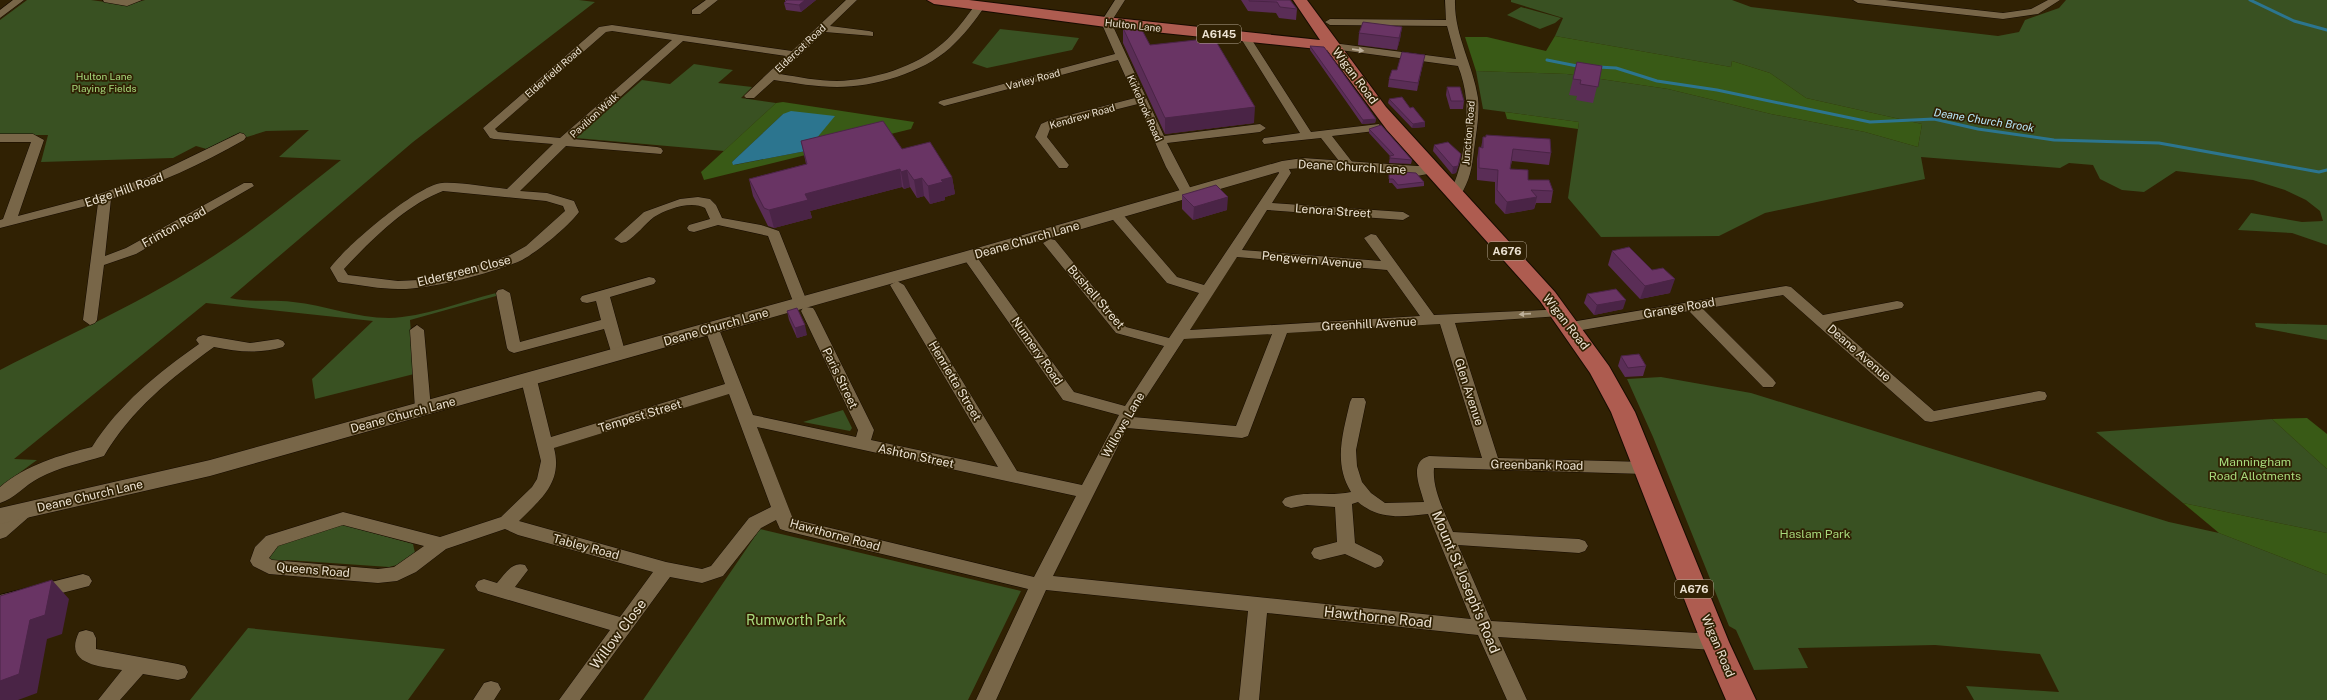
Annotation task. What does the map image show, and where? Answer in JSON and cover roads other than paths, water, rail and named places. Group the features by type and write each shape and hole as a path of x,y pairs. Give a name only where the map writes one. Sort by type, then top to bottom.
{"main road":[{"name":"Hulton Lane","path":"934,0 1106,22 1332,46"},
{"name":"Wigan Road","path":"1300,0 1332,46 1392,125 1566,319 1610,383 1624,412 1715,642 1741,700"}],"street":[{"path":"0,15 19,0"},
{"path":"108,0 132,1"},
{"path":"696,12 713,0"},
{"name":"Eldercot Road","path":"750,96 852,0"},
{"path":"1106,22 1120,0"},
{"name":"Junction Road","path":"1450,0 1451,23 1464,63 1472,100 1464,179 1454,193"},
{"path":"1858,0 2003,16 2034,12 2056,0"},
{"path":"770,76 837,84 863,81 890,73 913,65 939,52 954,38 980,6"},
{"path":"1330,22 1357,21 1451,23"},
{"name":"Kirkebrok Road","path":"1106,22 1182,187 1187,193"},
{"name":"Elderfield Road","path":"657,151 494,135 490,128 603,29 612,28 793,54"},
{"path":"821,28 869,34"},
{"path":"1246,37 1308,136"},
{"name":"Pavilion Walk","path":"510,193 563,142 680,38"},
{"path":"1332,46 1464,63"},
{"name":"Varley Road","path":"944,103 1121,56"},
{"name":"Kendrew Road","path":"1063,165 1041,137 1045,127 1054,122 1141,100"},
{"path":"1268,141 1375,127"},
{"path":"1160,140 1260,128"},
{"path":"1324,134 1350,167"},
{"name":"Edge Hill Road","path":"4,223 104,199 186,168 240,137"},
{"path":"0,138 37,138 38,140 4,223"},
{"name":"Deane Church Lane","path":"0,516 210,468 712,328 804,307 969,256 1282,166 1298,163 1417,171 1432,169"},
{"name":"Willows Lane","path":"986,700 1040,584 1125,417 1285,173 1282,166"},
{"name":"Frinton Road","path":"97,263 131,252 248,186"},
{"name":"Eldergreen Close","path":"442,187 510,193 560,199 569,204 572,212 531,249 514,258 489,267 419,284 398,285 354,281 343,279 340,275 337,268 349,255 416,199 432,189 442,187"},
{"path":"90,320 104,199"},
{"path":"620,239 636,230 644,215 672,206 695,201 711,206 714,218 718,222 694,228"},
{"name":"Lenora Street","path":"1263,206 1403,216"},
{"path":"1115,214 1172,280 1208,291"},
{"name":"Paris Street","path":"718,222 761,229 774,234 789,274 804,307 866,430 866,434 860,444"},
{"name":"Glen Avenue","path":"1371,238 1391,266 1438,320 1492,464"},
{"name":"Bushell Street","path":"1050,242 1121,330 1176,340"},
{"name":"Pengwern Avenue","path":"1233,253 1391,266"},
{"name":"Nunnery Road","path":"969,256 1069,396 1125,417"},
{"path":"587,299 649,281"},
{"name":"Henrietta Street","path":"897,284 1012,477"},
{"name":"Grange Road","path":"1566,319 1692,306 1786,290"},
{"name":"Deane Avenue","path":"1786,290 1931,417 2039,396"},
{"path":"602,295 618,355"},
{"path":"509,297 514,348 609,322"},
{"path":"1821,320 1896,304"},
{"path":"1692,306 1768,383"},
{"name":"Greenhill Avenue","path":"1176,340 1280,329 1491,316 1566,319"},
{"name":"Hawthorne Road","path":"712,328 786,524 1040,584 1484,628 1715,642"},
{"path":"1125,417 1242,432 1280,329"},
{"path":"417,330 423,409"},
{"path":"0,497 17,482 42,469 70,458 98,452 107,433 124,414 145,402 184,361 206,341 262,353 278,344"},
{"name":"Queens Road","path":"440,544 343,518 281,537 265,546 259,557 259,561 269,566 387,576 410,567 440,544 507,522 528,503 545,480 549,461 529,380"},
{"name":"Tempest Street","path":"545,445 734,387"},
{"path":"1352,409 1348,467 1360,495 1378,507 1389,510 1434,507"},
{"name":"Ashton Street","path":"746,419 1086,492"},
{"name":"Greenbank Road","path":"1429,462 1645,468"},
{"name":"Mount St Joseph's Road","path":"1429,462 1424,470 1434,507 1484,628 1517,700"},
{"path":"1291,502 1307,498 1343,501 1360,495"},
{"path":"1343,501 1346,542 1348,548"},
{"name":"Tabley Road","path":"507,522 518,528 666,569 702,576 714,573 723,565 755,523 781,510"},
{"path":"0,532 24,511"},
{"path":"1446,538 1579,546"},
{"path":"1320,553 1348,548 1375,561"},
{"name":"Willow Close","path":"569,700 666,569"},
{"path":"519,570 492,588 624,626"},
{"path":"0,602 83,581"},
{"path":"1249,700 1258,605"},
{"path":"86,638 85,652 87,654 178,672"},
{"path":"108,700 139,664"}],"water":[{"path":"791,111 835,116 806,151 733,165 732,162 783,114"}],"waterway":[{"path":"2250,0 2294,21 2327,30"},
{"name":"Deane Church Brook","path":"1547,60 1582,67"},
{"name":"Deane Church Brook","path":"1598,67 1616,68 1657,81 1717,90 1870,122 1934,119 1978,129 2054,140 2159,143 2319,172 2327,170"}],"park label":[{"name":"Hulton Lane Playing Fields","path":"104,82"},
{"name":"Manningham Road Allotments","path":"2255,469"},
{"name":"Haslam Park","path":"1815,534"},
{"name":"Rumworth Park","path":"796,620"}]}
